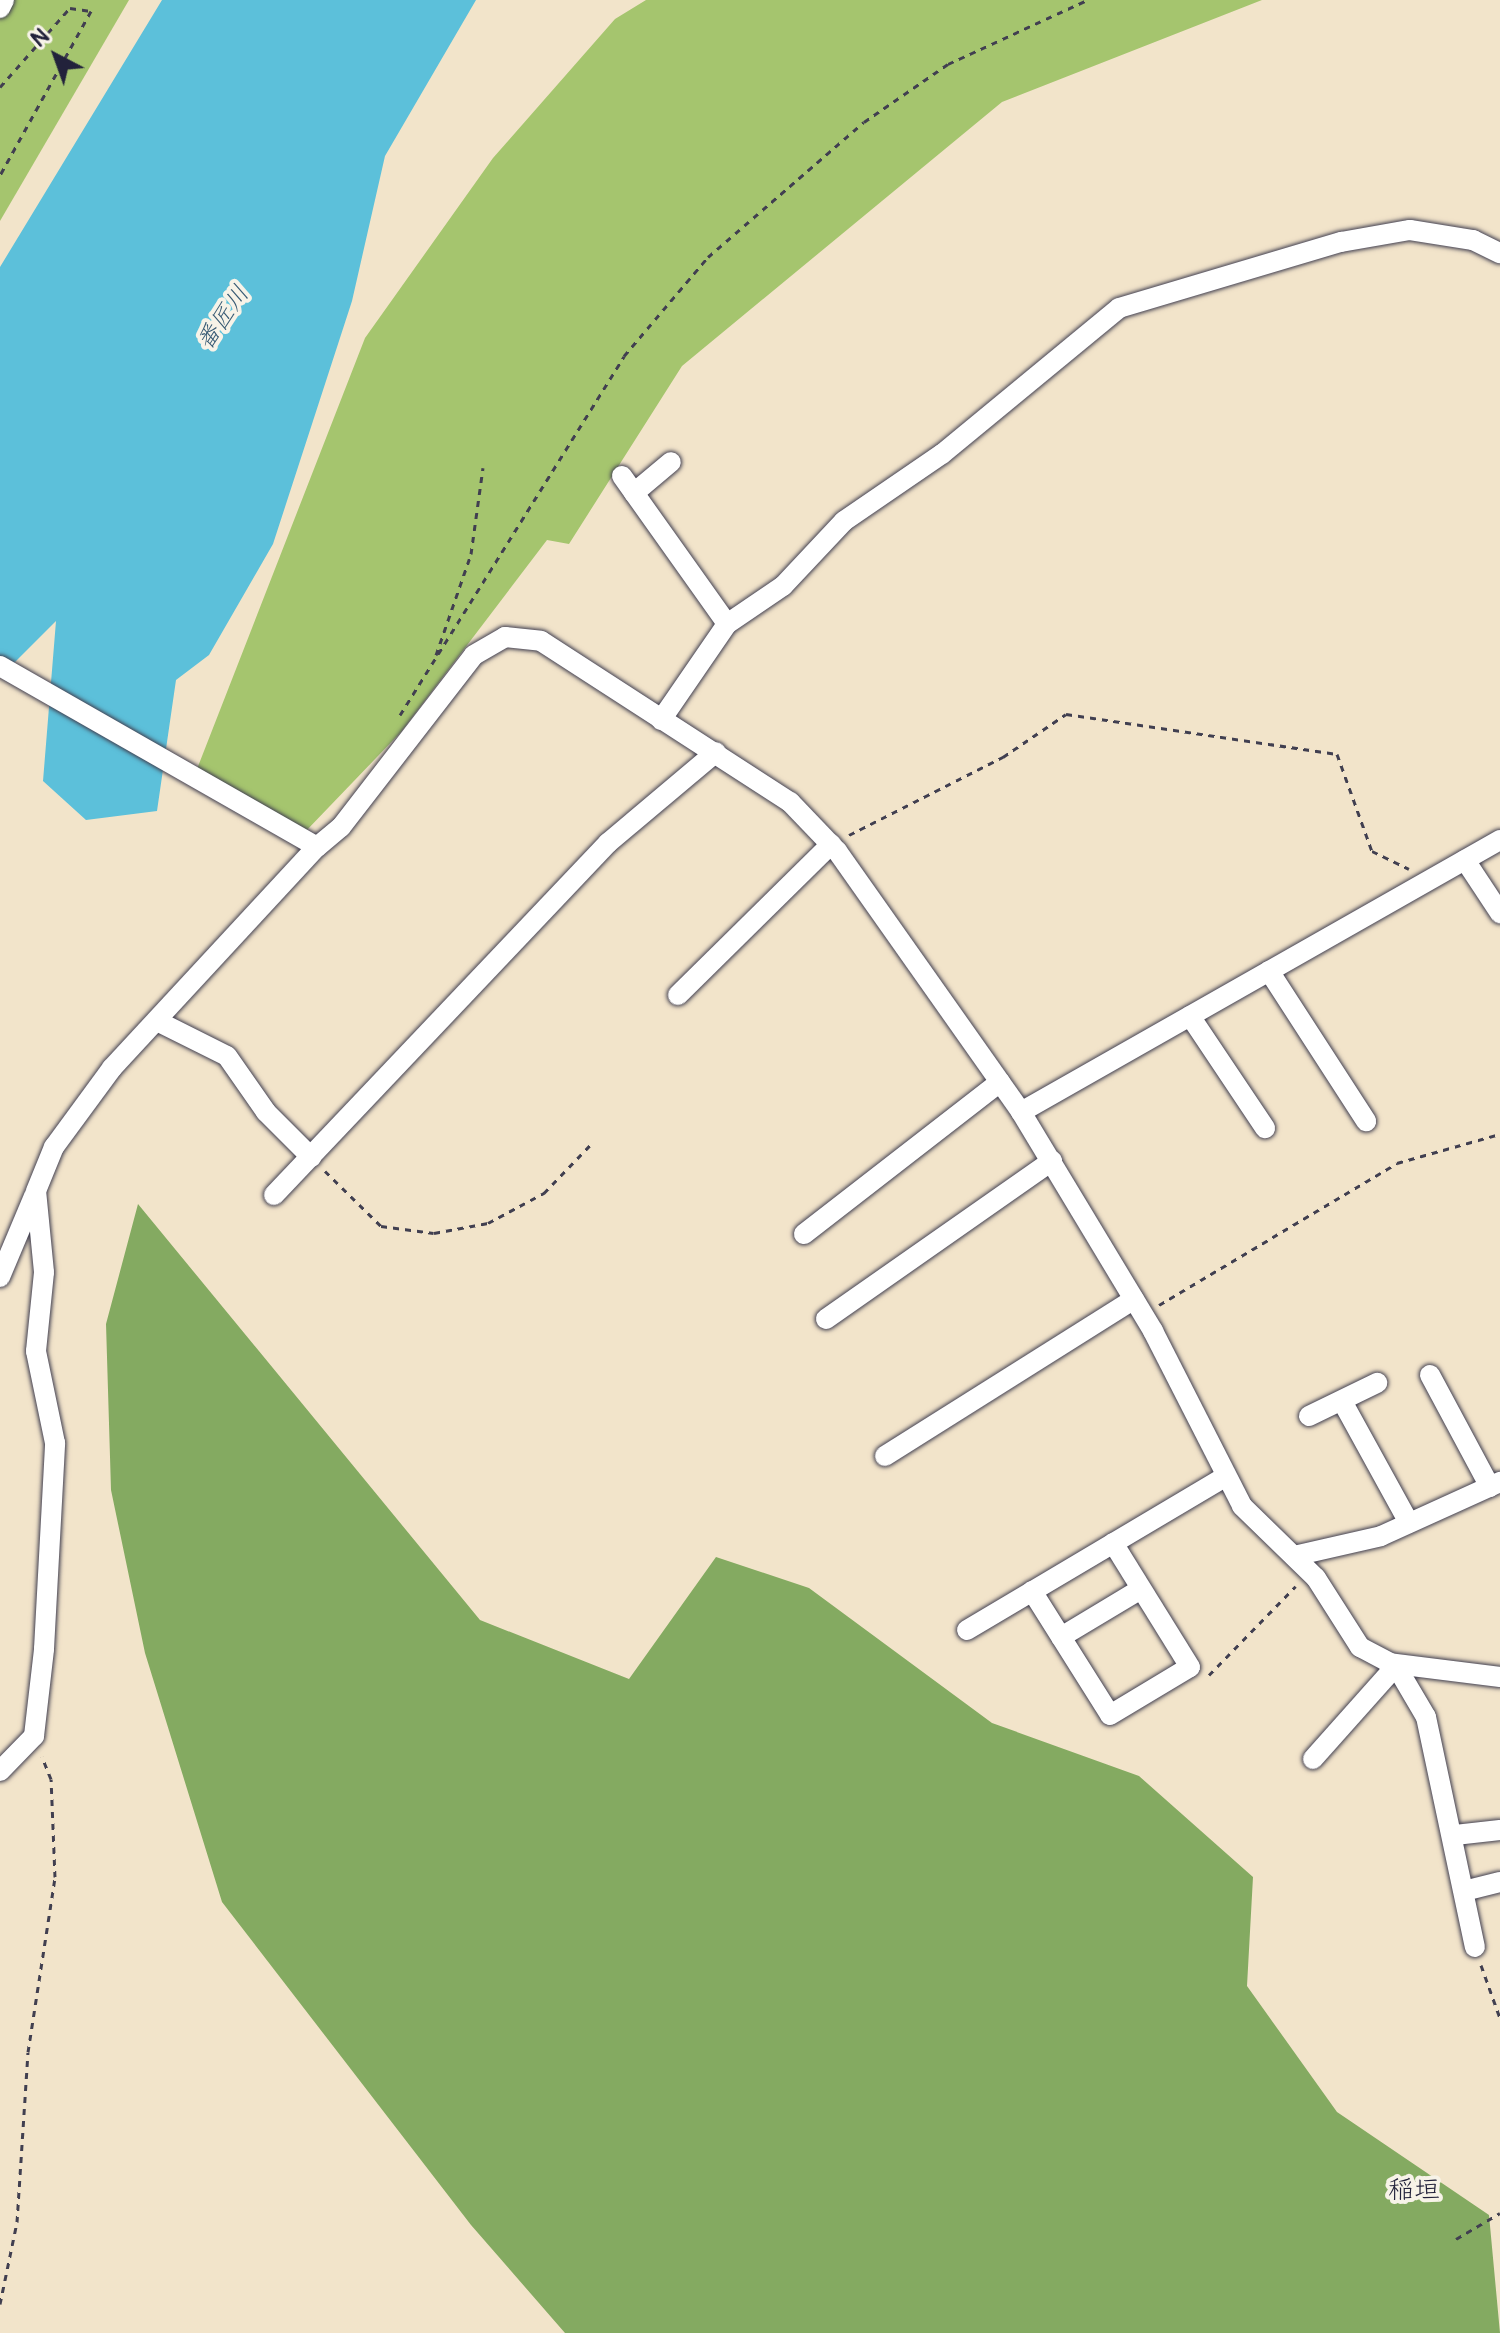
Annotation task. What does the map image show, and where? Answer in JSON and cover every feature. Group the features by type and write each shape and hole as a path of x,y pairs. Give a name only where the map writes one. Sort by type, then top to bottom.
{"street":[{"path":"0,8 4,0"},
{"path":"661,720 727,624 783,586 844,521 942,454 1119,308 1341,242 1410,230 1473,240 1500,253"},
{"path":"671,462 628,485 727,624"},
{"path":"0,1277 54,1147 157,1021 317,847 341,827 474,655 505,637 541,641 661,720 760,778 831,844 1021,1112 1052,1161 1138,1307 1242,1506 1311,1573 1360,1647 1390,1664 1500,1677"},
{"path":"0,666 317,847"},
{"path":"274,1195 608,843 716,752"},
{"path":"1021,1112 1500,840"},
{"path":"678,995 831,844"},
{"path":"1465,860 1500,913"},
{"path":"1269,971 1366,1121"},
{"path":"1190,1016 1265,1128"},
{"path":"157,1021 227,1056 266,1112 311,1157"},
{"path":"804,1234 1000,1082"},
{"path":"826,1319 1052,1161"},
{"path":"0,1771 34,1736 55,1443 36,1351 44,1272 36,1191"},
{"path":"885,1456 1138,1307"},
{"path":"1294,1556 1409,1523 1495,1484 1430,1375"},
{"path":"1309,1416 1377,1383"},
{"path":"1342,1401 1409,1523"},
{"path":"967,1630 1225,1477"},
{"path":"1032,1591 1110,1715 1190,1667 1113,1543"},
{"path":"1061,1637 1141,1589"},
{"path":"1313,1759 1390,1664"},
{"path":"1390,1664 1426,1717 1455,1835 1475,1947"},
{"path":"1455,1835 1500,1830"},
{"path":"1464,1891 1500,1882"}],"path":[{"path":"394,725 624,356 708,257 864,122 948,64 1087,0"},
{"path":"0,87 70,8 91,11 0,175"},
{"path":"433,662 471,554 483,468"},
{"path":"831,844 1003,757 1066,714 1337,754 1372,851 1404,862 1420,885"},
{"path":"1138,1307 1397,1163 1500,1134"},
{"path":"311,1157 381,1226 434,1233 488,1223 544,1193 593,1142"},
{"path":"1206,1679 1244,1632 1311,1573"},
{"path":"0,2304 17,2222 28,2052 55,1877 51,1779 34,1736"},
{"path":"1475,1947 1500,2018"},
{"path":"1456,2239 1500,2213"}],"green space":[{"path":"0,0 129,0 0,221"},
{"path":"646,0 1262,0 1002,102 682,366 569,544 547,540 401,732 305,832 197,769 365,338 493,158 615,19"},
{"path":"138,1204 480,1620 629,1679 716,1557 809,1588 992,1723 1139,1776 1253,1877 1247,1986 1337,2112 1489,2215 1500,2333 565,2333 471,2225 222,1902 145,1653 111,1490 106,1324"}],"water":[{"name":"番匠川","path":"162,0 476,0 385,156 352,301 273,544 209,655 176,680 157,811 86,820 43,781 56,621 0,677 0,267"}],"district":[{"name":"稲垣","path":"1414,2191"}]}
